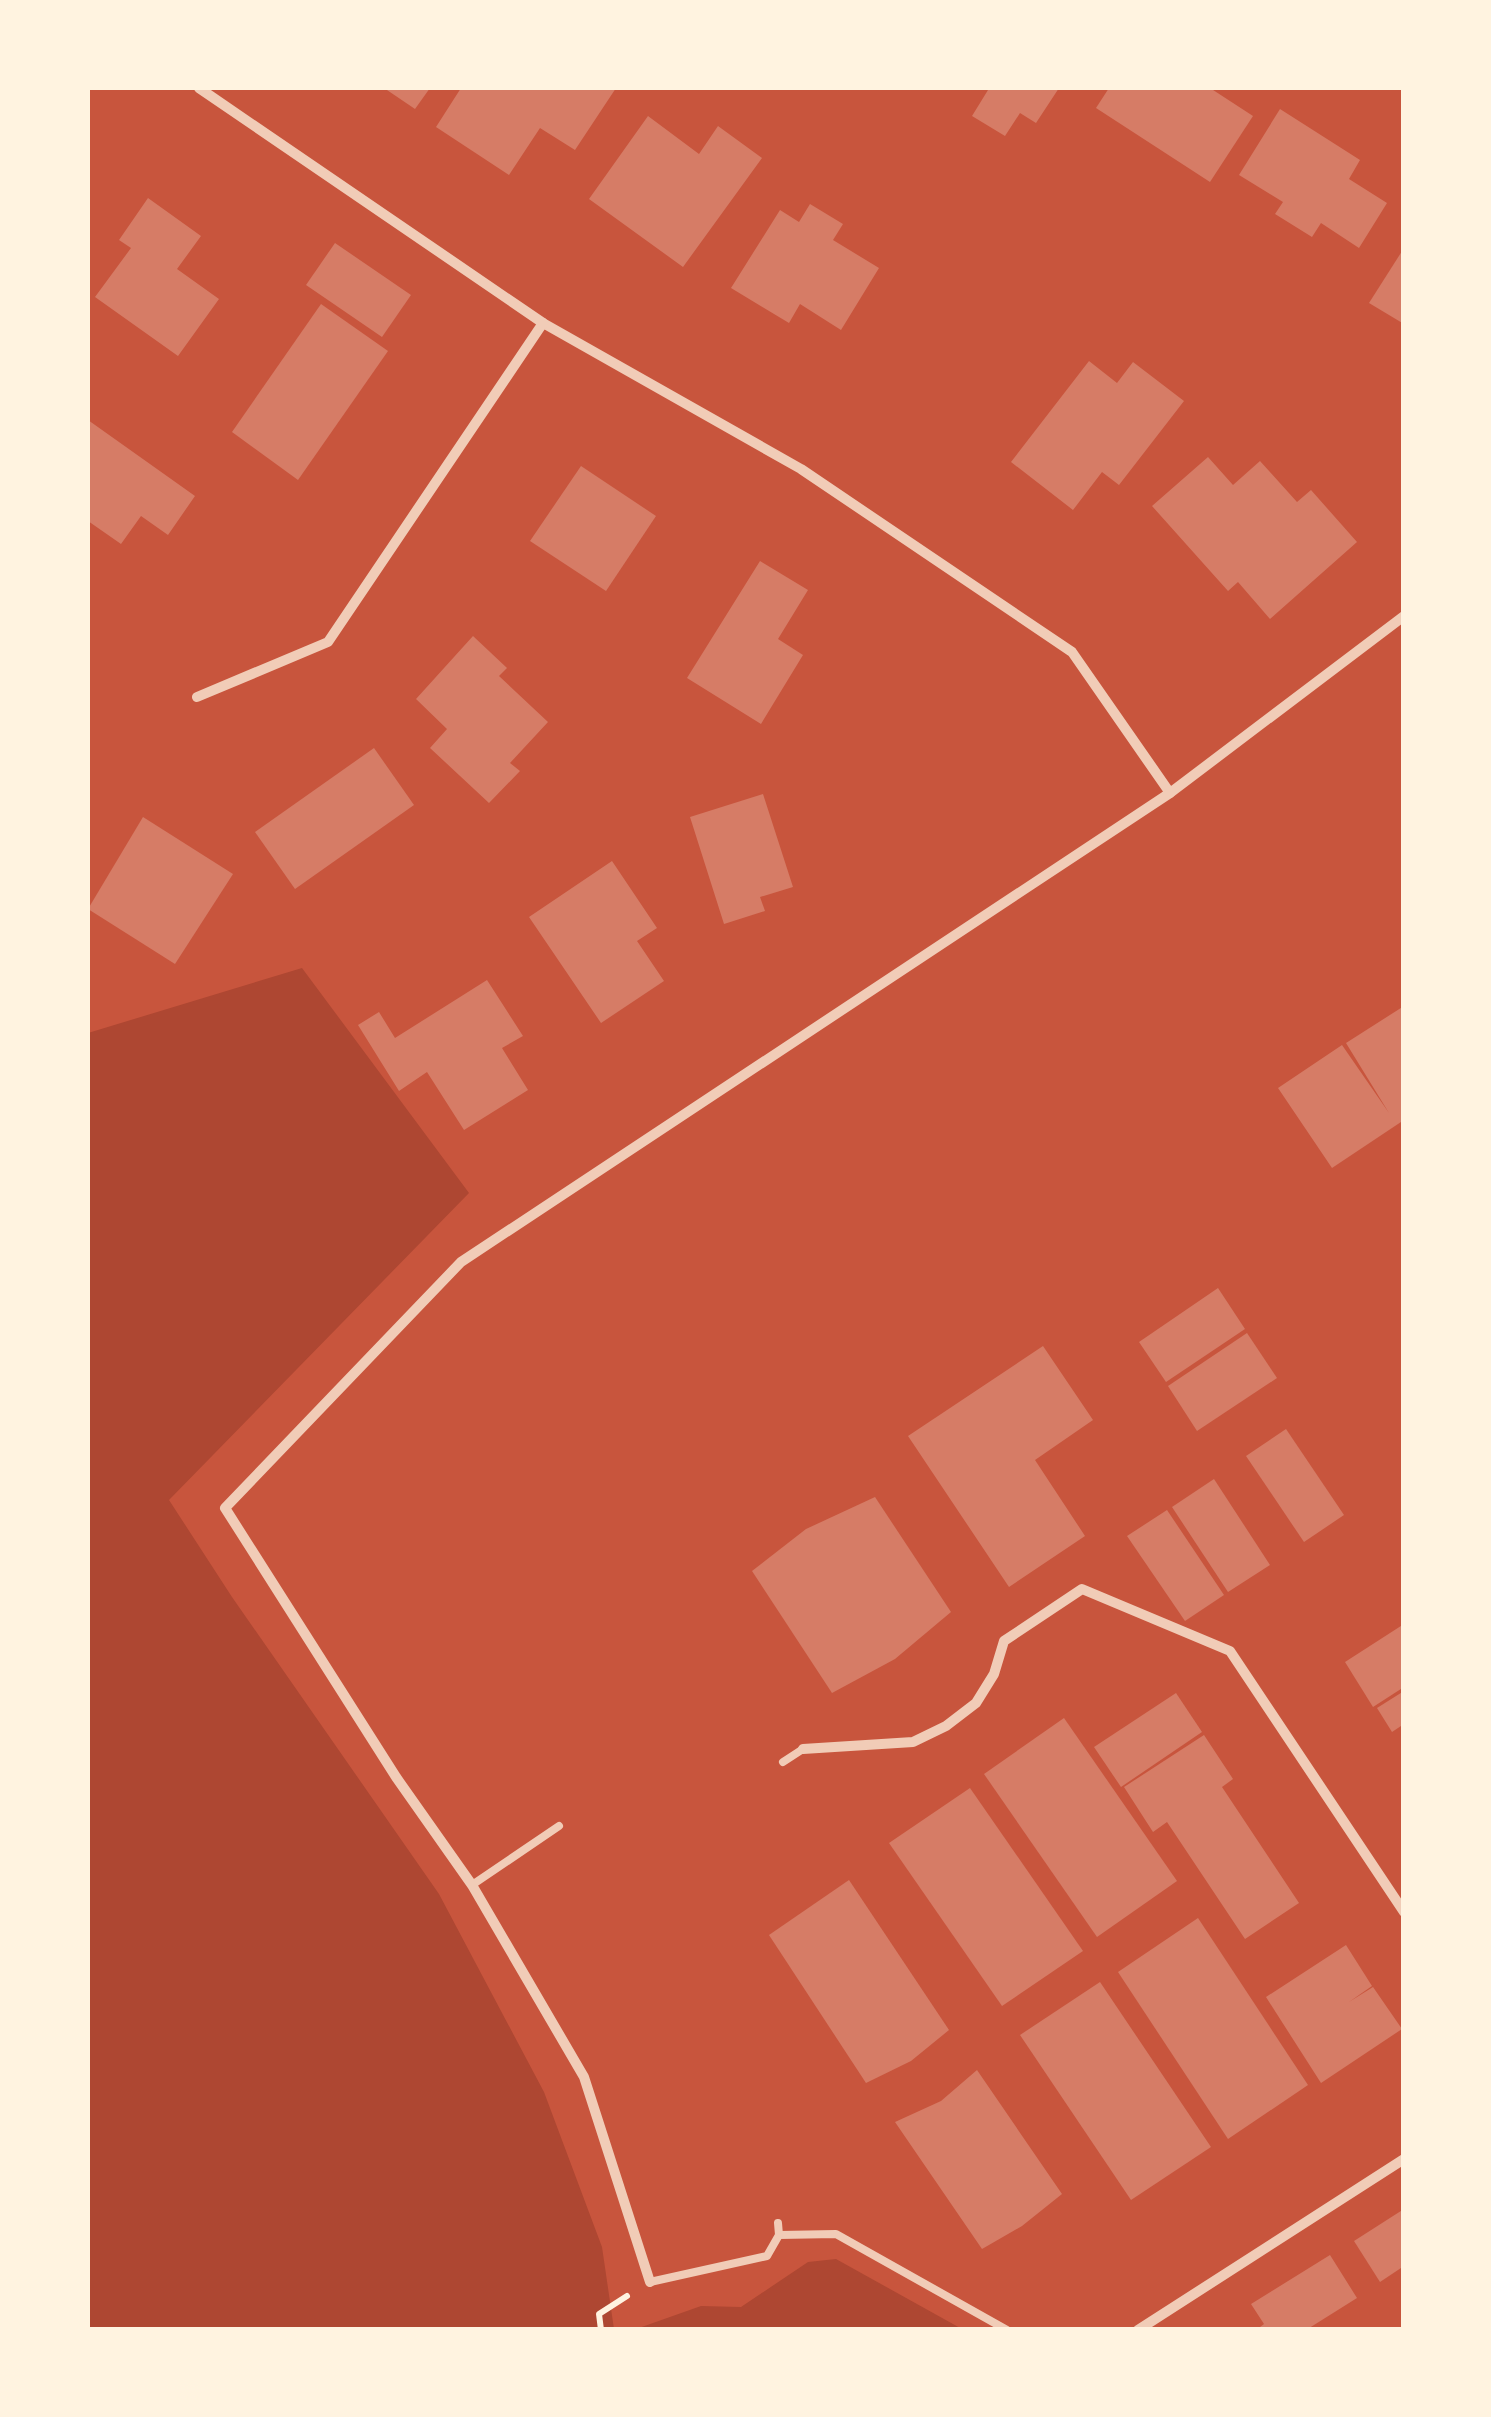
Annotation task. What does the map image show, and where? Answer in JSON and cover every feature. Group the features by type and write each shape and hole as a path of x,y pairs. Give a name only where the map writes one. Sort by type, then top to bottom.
{"street":[{"path":"199,88 543,323 800,469 1072,652 1170,793"},
{"path":"197,697 328,642 543,323"},
{"path":"650,2282 584,2077 472,1884 396,1778 224,1508 460,1262 1170,793 1404,616"},
{"path":"803,1749 914,1742 946,1726 976,1703 994,1674 1004,1641 1082,1589 1230,1651 1404,1912"},
{"path":"1138,2330 1404,2159"}],"lane":[{"path":"783,1762 803,1749"},
{"path":"472,1884 559,1826"},
{"path":"650,2282 767,2256 779,2235 778,2223"},
{"path":"779,2235 836,2234 1007,2330"}],"path":[{"path":"601,2330 599,2314 650,2282"}],"shaded area":[{"path":"302,968 469,1193 169,1500 439,1894 544,2092 602,2247 614,2329 88,2330 88,1033"},
{"path":"836,2259 962,2329 636,2329 701,2306 741,2307 808,2262"}],"building":[{"path":"384,88 430,88 415,109"},
{"path":"461,88 616,88 575,150 540,128 509,175 436,127"},
{"path":"985,88 1059,88 1036,123 1020,113 1005,136 972,116 988,90"},
{"path":"1109,88 1210,88 1253,116 1210,182 1096,108"},
{"path":"1280,109 1360,160 1349,179 1387,203 1359,248 1321,223 1312,237 1275,214 1283,202 1239,175"},
{"path":"648,116 699,154 718,126 762,158 683,267 589,199"},
{"path":"148,198 201,236 177,269 219,299 178,356 95,297 131,248 119,240"},
{"path":"810,204 843,224 833,240 879,268 841,330 800,304 789,323 731,288 780,210 799,222"},
{"path":"335,243 411,295 382,337 306,285"},
{"path":"1404,248 1404,324 1369,303"},
{"path":"321,304 388,351 298,480 232,432"},
{"path":"1089,361 1117,383 1133,362 1184,401 1119,485 1102,472 1073,510 1011,462"},
{"path":"88,420 195,496 168,535 141,516 121,544 88,521"},
{"path":"1208,457 1233,485 1260,461 1297,502 1311,490 1357,542 1270,619 1238,582 1228,591 1152,506"},
{"path":"581,466 656,516 606,591 530,541"},
{"path":"760,561 808,590 778,639 803,655 761,724 687,678"},
{"path":"473,636 507,668 499,676 548,722 510,763 520,771 489,803 430,748 447,729 416,699"},
{"path":"374,748 414,805 295,889 255,832"},
{"path":"763,794 793,887 760,897 765,911 724,924 690,817"},
{"path":"143,817 233,874 175,964 88,909"},
{"path":"612,861 657,928 637,941 664,981 601,1023 529,917"},
{"path":"487,980 523,1036 502,1048 528,1090 464,1130 427,1072 399,1091 358,1025 379,1012 395,1038"},
{"path":"1404,1006 1404,1120 1332,1168 1278,1088 1342,1045 1389,1113 1346,1043"},
{"path":"1218,1288 1245,1329 1166,1382 1139,1342"},
{"path":"1247,1333 1277,1378 1197,1431 1168,1386"},
{"path":"1043,1346 1093,1420 1035,1460 1085,1536 1009,1587 908,1436"},
{"path":"1286,1429 1344,1515 1304,1542 1246,1456"},
{"path":"1214,1479 1270,1565 1228,1592 1172,1507"},
{"path":"875,1497 951,1612 895,1659 832,1693 752,1571 806,1529"},
{"path":"1167,1510 1224,1595 1185,1621 1127,1536"},
{"path":"1404,1624 1404,1687 1373,1707 1345,1662"},
{"path":"1404,1691 1404,1724 1392,1732 1377,1708"},
{"path":"1176,1693 1202,1732 1121,1787 1094,1747"},
{"path":"1064,1718 1177,1881 1097,1937 984,1774"},
{"path":"1204,1735 1233,1779 1222,1787 1299,1903 1245,1939 1167,1822 1153,1832 1124,1787"},
{"path":"970,1788 1083,1951 1002,2006 889,1843"},
{"path":"849,1880 949,2030 911,2061 866,2083 769,1935"},
{"path":"1198,1918 1308,2085 1228,2139 1118,1972"},
{"path":"1346,1945 1372,1986 1349,2002 1373,1987 1402,2029 1321,2083 1266,1997"},
{"path":"1100,1982 1211,2147 1131,2200 1020,2035"},
{"path":"977,2070 1062,2194 1022,2226 982,2249 895,2122 941,2101"},
{"path":"1404,2209 1404,2266 1380,2282 1354,2241"},
{"path":"1330,2255 1357,2298 1306,2330 1262,2330 1264,2324 1251,2304"}]}
